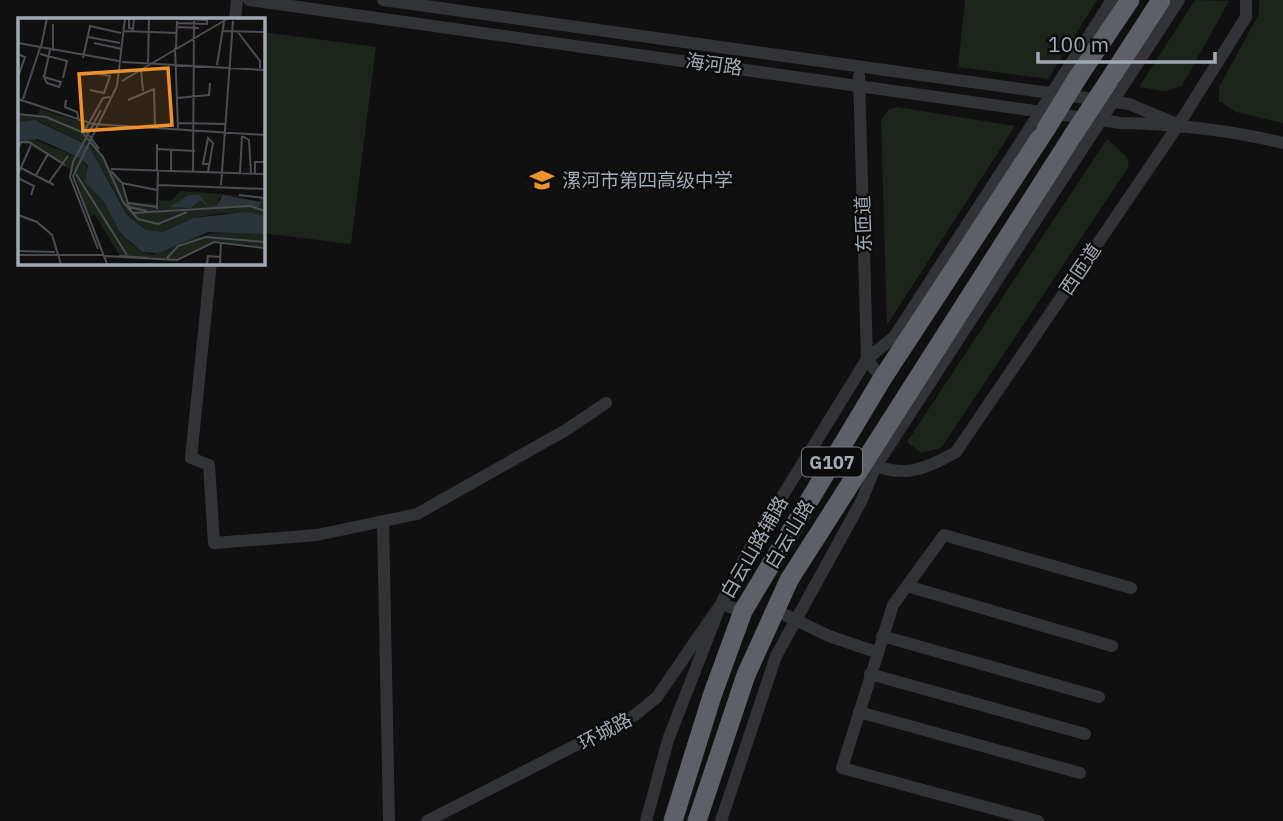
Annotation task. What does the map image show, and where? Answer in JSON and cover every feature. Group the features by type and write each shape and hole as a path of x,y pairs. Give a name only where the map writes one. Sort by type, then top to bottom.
{"highway":[{"name":"G107","path":"1038,127 1071,76 1130,0"},
{"name":"G107","path":"1116,84 1161,0"},
{"name":"白云山路","path":"698,819 746,675 789,580 870,463 1116,84"},
{"name":"白云山路","path":"673,821 712,696 743,611 1038,127"}],"street":[{"path":"236,18 237,0"},
{"name":"海河路","path":"249,0 1121,123 1179,124 1230,131 1283,143"},
{"name":"海河路","path":"383,0 1129,104 1179,124"},
{"path":"1071,76 1112,0"},
{"path":"1116,84 1179,0"},
{"name":"西匝道","path":"870,463 925,470 956,452 1179,124 1246,17 1247,0"},
{"name":"东匝道","path":"859,65 867,359"},
{"name":"白云山路辅路","path":"646,821 668,740 721,604 746,555 867,359 894,337 1038,127"},
{"path":"211,264 191,458 209,465 214,543 317,535 417,514 566,430 606,402"},
{"path":"867,359 882,379"},
{"path":"722,821 776,656 862,502 870,463"},
{"path":"383,521 388,821"},
{"path":"1038,821 842,768 876,652 893,605 944,535 1131,589"},
{"path":"907,586 1112,646"},
{"path":"721,604 743,611"},
{"name":"环城路","path":"427,821 635,715 657,697 721,604"},
{"path":"775,611 876,652"},
{"path":"882,636 1099,697"},
{"path":"870,674 1085,734"},
{"path":"859,712 1080,773"}],"shaded area":[{"path":"965,0 1097,0 1048,79 958,67"},
{"path":"1195,0 1229,1 1182,86 1164,91 1139,87"},
{"path":"1259,0 1283,0 1283,123 1236,112 1219,101 1219,87 1259,14"},
{"path":"264,32 376,47 351,244 264,233"},
{"path":"897,107 1015,126 887,325 881,120 888,110"},
{"path":"1107,139 1127,157 1129,166 941,448 921,453 907,442"}],"place":[{"name":"漯河市第四高级中学","path":"542,180"}]}
